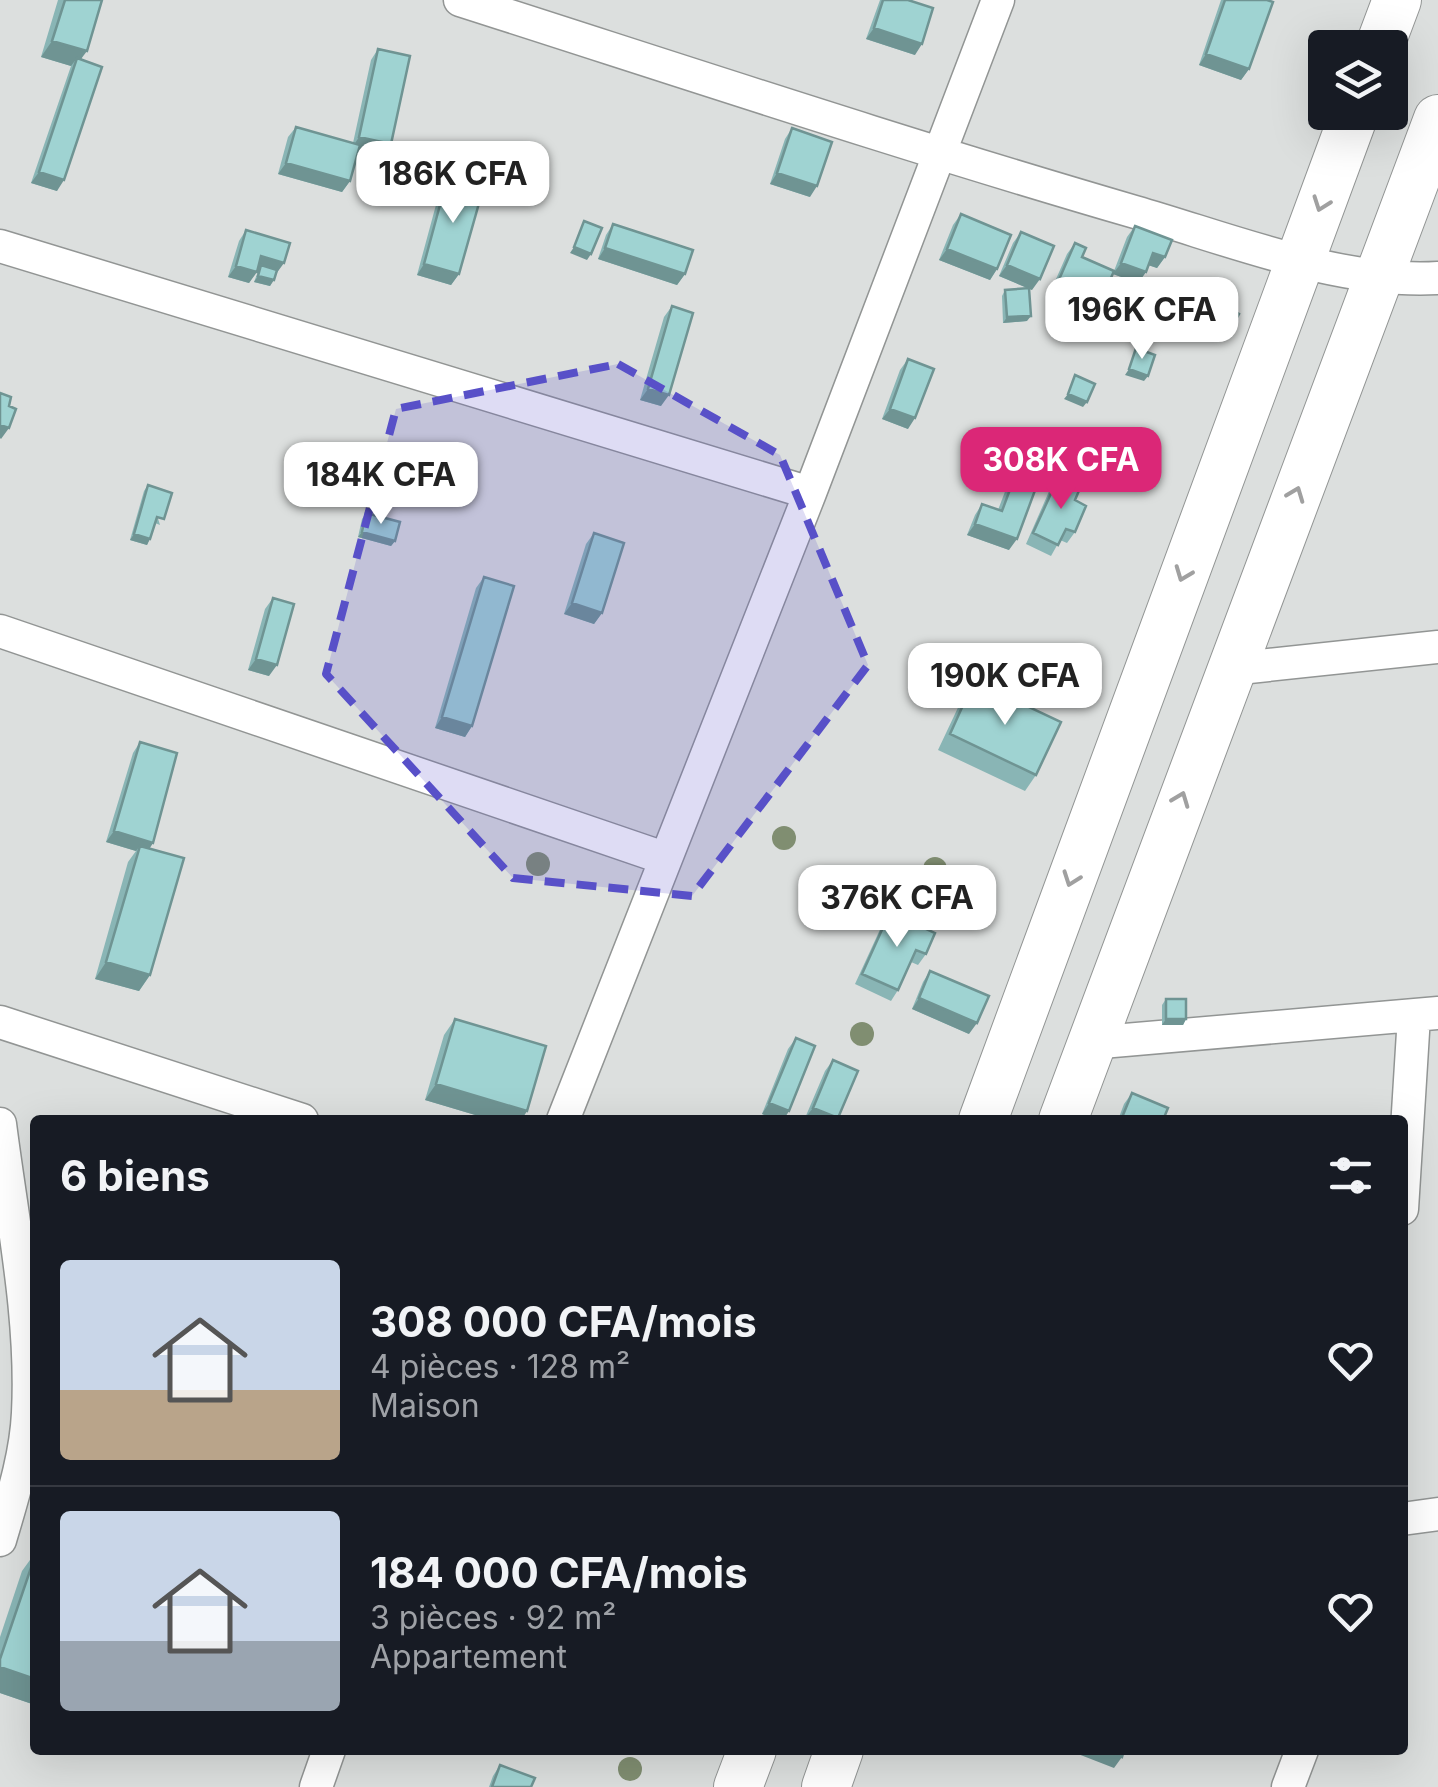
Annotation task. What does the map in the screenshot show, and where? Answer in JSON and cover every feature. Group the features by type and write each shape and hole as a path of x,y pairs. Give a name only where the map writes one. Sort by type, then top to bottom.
{"main road":[{"path":"1386,30 1397,0"},
{"path":"1065,1115 1438,118"},
{"path":"985,1115 1348,130"},
{"path":"738,1787 750,1755"},
{"path":"826,1787 837,1755"}],"street":[{"path":"460,0 941,155 1300,260 1407,280 1438,278"},
{"path":"565,1115 810,494 998,0"},
{"path":"0,246 810,494"},
{"path":"0,632 664,858"},
{"path":"1230,669 1438,648"},
{"path":"1090,1043 1426,1014 1408,1160"},
{"path":"0,1022 287,1115"},
{"path":"0,1124 30,1345"},
{"path":"0,1540 18,1480 30,1388"},
{"path":"1408,1518 1438,1514"},
{"path":"316,1787 327,1755"},
{"path":"1288,1787 1300,1755"}],"highlighted area":[{"path":"618,364 780,455 868,665 692,896 513,878 326,674 396,409"}],"building":[{"path":"65,0 102,0 87,51 52,41"},
{"path":"883,0 908,0 933,8 922,44 874,28"},
{"path":"1225,0 1273,2 1249,69 1206,54"},
{"path":"378,49 410,56 391,144 359,137"},
{"path":"77,58 102,67 64,180 39,172"},
{"path":"296,127 360,145 350,181 286,163"},
{"path":"792,128 832,142 817,186 777,173"},
{"path":"447,179 483,189 459,274 424,264"},
{"path":"961,214 1011,235 997,269 947,249"},
{"path":"584,221 602,228 591,254 574,247"},
{"path":"613,224 693,250 685,274 605,248"},
{"path":"1135,226 1172,240 1165,257 1153,253 1146,272 1121,263"},
{"path":"246,230 290,243 284,263 261,256 257,272 236,266"},
{"path":"1021,232 1054,246 1040,279 1007,265"},
{"path":"1075,243 1086,248 1082,257 1114,271 1097,310 1054,291"},
{"path":"261,265 277,270 274,280 258,276"},
{"path":"1145,283 1158,288 1147,312 1134,306"},
{"path":"1029,288 1031,316 1007,317 1005,290"},
{"path":"672,306 693,313 669,395 648,389"},
{"path":"1226,306 1239,314 1231,328 1219,320"},
{"path":"1136,348 1155,355 1148,376 1129,369"},
{"path":"908,359 934,369 915,418 890,409"},
{"path":"1075,375 1095,384 1087,402 1068,394"},
{"path":"0,393 11,397 9,406 16,409 9,428 0,425"},
{"path":"1022,457 1044,466 1017,539 975,524 982,504 1002,511"},
{"path":"1059,476 1081,486 1075,500 1086,506 1075,532 1066,529 1058,545 1033,533"},
{"path":"148,485 172,493 164,519 157,517 150,539 134,534"},
{"path":"366,513 400,522 395,541 362,532"},
{"path":"594,533 624,543 602,613 572,603"},
{"path":"484,577 514,586 472,726 442,717"},
{"path":"273,598 294,604 277,665 256,659"},
{"path":"974,681 1061,722 1036,775 950,734"},
{"path":"140,742 177,753 153,843 114,831"},
{"path":"140,846 184,858 150,975 106,962"},
{"path":"890,912 935,933 926,954 916,950 898,990 862,974"},
{"path":"930,971 989,996 977,1023 919,998"},
{"path":"1166,999 1186,999 1186,1019 1166,1019"},
{"path":"455,1019 546,1046 527,1111 436,1084"},
{"path":"796,1038 815,1046 789,1111 769,1103"},
{"path":"833,1060 858,1071 839,1115 813,1108"},
{"path":"1132,1093 1168,1108 1165,1115 1123,1115"},
{"path":"30,1571 30,1677 0,1667"},
{"path":"500,1765 535,1778 531,1787 492,1787"}]}
